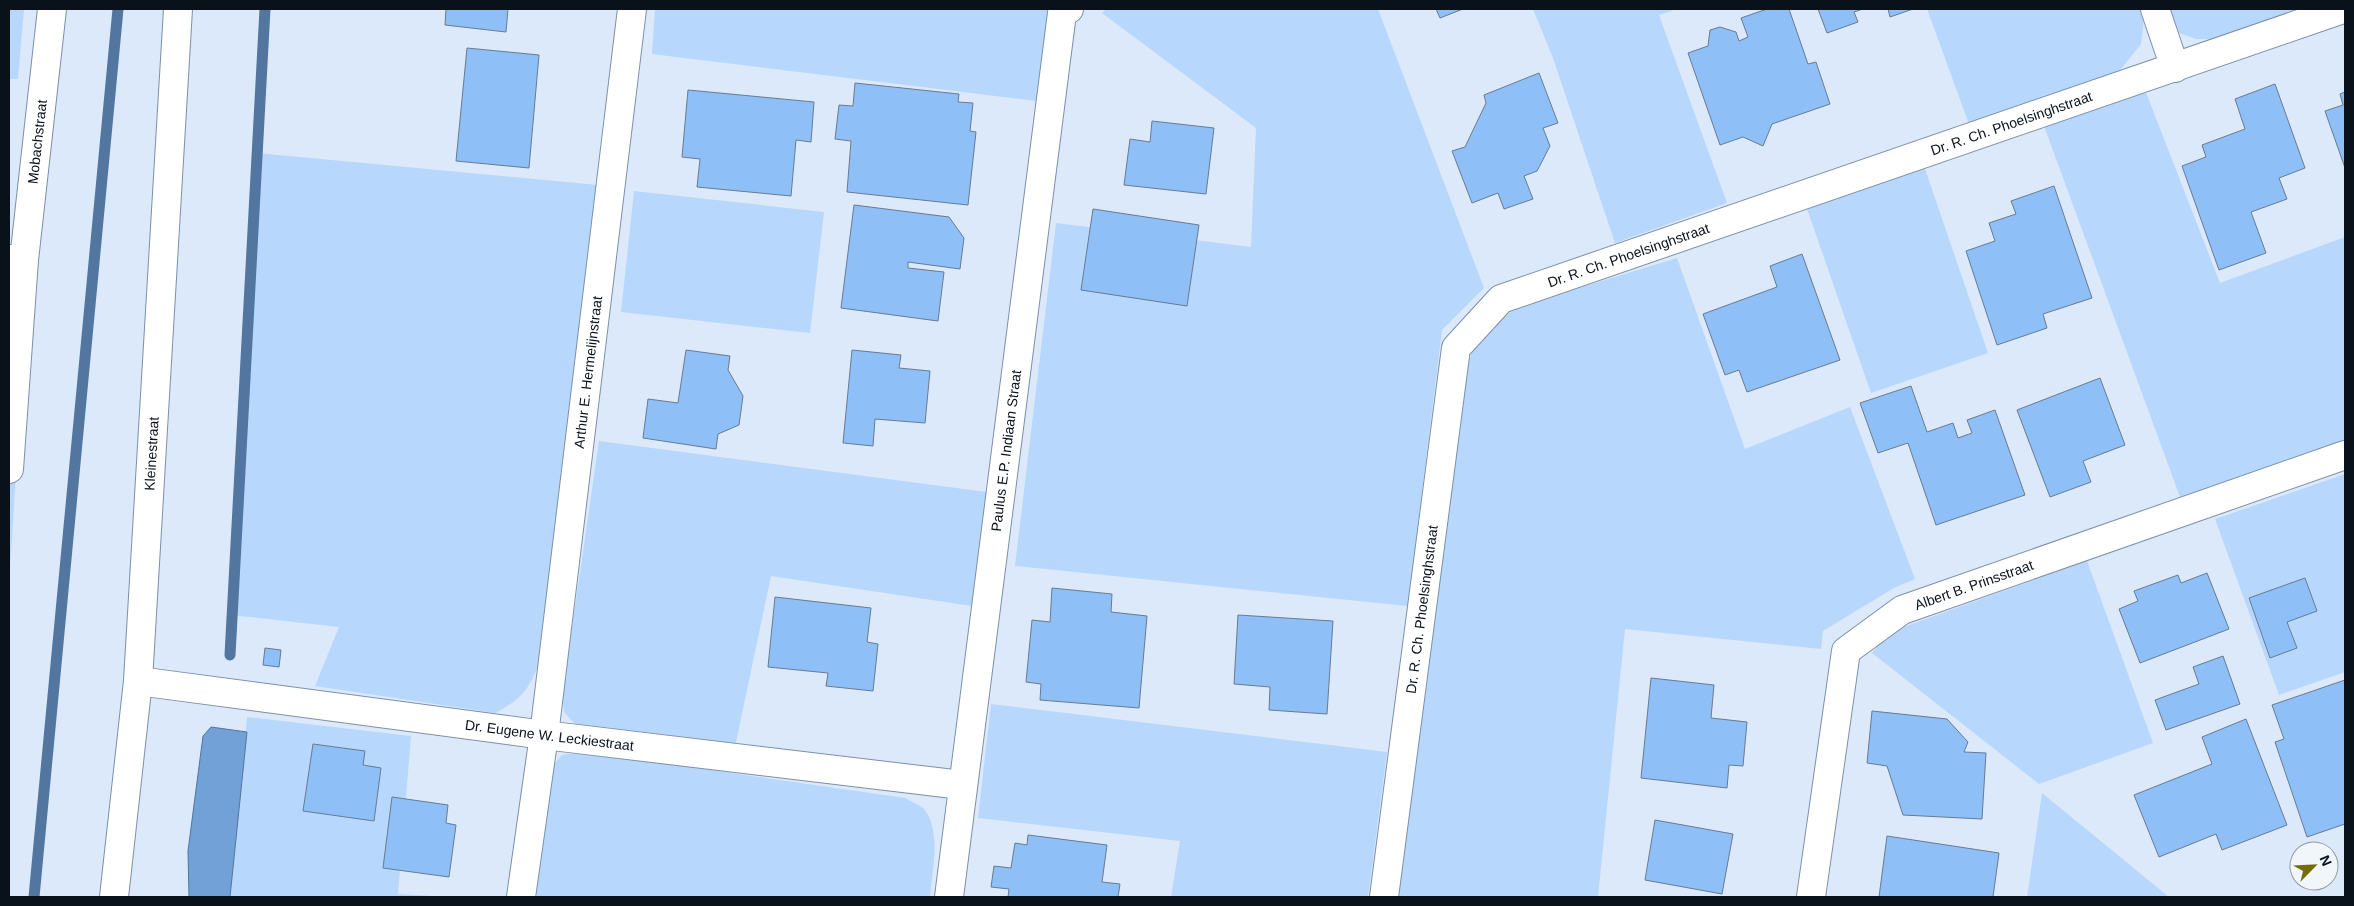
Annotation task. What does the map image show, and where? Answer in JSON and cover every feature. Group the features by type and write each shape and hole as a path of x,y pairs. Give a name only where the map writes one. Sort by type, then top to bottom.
{"street":[{"name":"Mobachstraat","path":"9,469 16,259 52,9"},
{"name":"Kleinestraat","path":"114,897 138,681 178,9"},
{"name":"Arthur E. Hermelijnstraat","path":"521,897 544,735 632,9"},
{"name":"Paulus E.P. Indiaan Straat","path":"949,897 1062,13 1069,9"},
{"path":"2155,9 2176,68"},
{"name":"Dr. R. Ch. Phoelsinghstraat","path":"1384,897 1456,348 1501,299 2344,9"},
{"name":"Albert B. Prinsstraat","path":"1811,897 1846,651 1902,610 2345,455"},
{"name":"Dr. Eugene W. Leckiestraat","path":"138,681 544,735 962,785"}],"shaded area":[{"path":"9,9 24,9 18,79 9,79"},
{"path":"655,9 1052,9 1048,15 1037,101 652,54"},
{"path":"1106,9 1378,9 1484,288 1442,330 1408,606 1015,566 1056,223 1251,247 1256,128 1102,13"},
{"path":"1533,9 1677,9 1659,15 1727,203 1615,243 1553,58"},
{"path":"1927,9 2141,9 2144,19 2141,44 2113,79 1969,124"},
{"path":"2166,9 2302,9 2215,39 2196,39 2179,33"},
{"path":"2145,90 2220,283 2345,237 2345,440 2180,497 2044,126"},
{"path":"257,153 598,185 540,660 532,679 519,698 495,713 315,686 339,627 232,615"},
{"path":"1924,166 1988,353 1871,393 1806,206"},
{"path":"634,191 824,212 810,333 621,312"},
{"path":"1677,258 1745,449 1850,407 1915,579 1894,588 1823,631 1821,649 1625,629 1598,897 1396,897 1465,378 1474,343 1496,321 1523,305"},
{"path":"599,441 987,492 972,606 771,576 735,747 577,726 564,712 562,697"},
{"path":"9,456 17,457 9,585"},
{"path":"2345,474 2345,672 2279,695 2215,519"},
{"path":"2087,561 2153,743 2039,784 1872,653 1887,633"},
{"path":"991,704 1387,752 1368,897 1171,897 1180,841 978,818"},
{"path":"247,717 411,736 398,894 452,897 230,897"},
{"path":"211,727 247,732 230,897 189,897 188,851 203,736"},
{"path":"585,752 905,798 923,808 929,817 932,827 934,864 930,897 536,897 551,768 562,755"},
{"path":"2042,793 2169,897 2027,897"}],"building":[{"path":"446,9 508,9 506,32 445,25"},
{"path":"1436,9 1463,9 1440,18"},
{"path":"1767,9 1789,9 1808,64 1816,62 1830,104 1772,124 1763,146 1743,137 1720,145 1688,53 1708,46 1710,30 1720,27 1736,32 1739,41 1748,37 1741,18"},
{"path":"1818,9 1863,9 1854,12 1858,22 1827,33"},
{"path":"1888,9 1913,9 1890,17"},
{"path":"467,48 539,55 529,168 456,161"},
{"path":"1539,73 1558,123 1543,128 1550,146 1537,171 1524,176 1533,199 1504,209 1498,193 1472,203 1452,151 1465,147 1486,103 1484,95"},
{"path":"855,83 959,94 958,102 973,103 970,131 976,132 968,205 847,192 851,141 835,139 839,105 853,106"},
{"path":"2275,84 2305,168 2279,178 2287,199 2251,212 2266,253 2219,270 2182,166 2206,157 2202,145 2245,129 2235,99"},
{"path":"688,90 814,102 811,142 796,140 791,196 697,187 700,159 682,157"},
{"path":"2345,92 2345,168 2325,111 2343,105 2340,94"},
{"path":"1152,121 1214,128 1206,194 1124,185 1130,139 1150,142"},
{"path":"2054,186 2092,298 2043,314 2047,328 1997,345 1966,251 1995,241 1989,223 2016,214 2011,201"},
{"path":"854,205 949,217 964,238 960,269 908,262 908,268 944,272 938,321 841,308"},
{"path":"1093,209 1199,225 1187,306 1081,290"},
{"path":"1802,254 1840,360 1747,392 1739,370 1725,375 1703,314 1777,287 1770,266"},
{"path":"686,350 730,356 728,370 743,396 739,425 718,434 716,449 643,438 648,399 678,403"},
{"path":"852,350 901,355 899,368 930,371 925,423 875,419 873,446 843,443"},
{"path":"2100,378 2125,445 2083,461 2091,482 2050,497 2017,410"},
{"path":"1911,386 1927,432 1953,423 1958,438 1972,433 1967,420 1995,410 2025,495 1936,525 1908,443 1878,453 1860,403"},
{"path":"2207,573 2229,629 2140,663 2119,609 2138,601 2134,591 2178,575 2181,583"},
{"path":"2305,578 2317,611 2287,622 2297,648 2270,658 2249,598"},
{"path":"1052,588 1112,594 1111,612 1147,616 1139,708 1040,700 1041,684 1026,682 1032,620 1050,622"},
{"path":"775,597 871,608 867,642 878,644 873,691 826,686 828,673 768,667"},
{"path":"1238,615 1333,621 1327,714 1269,710 1270,687 1234,684"},
{"path":"265,648 281,650 279,667 263,665"},
{"path":"2223,656 2240,704 2166,730 2155,700 2199,684 2193,667"},
{"path":"1651,678 1714,685 1711,718 1747,722 1743,766 1729,765 1727,788 1641,778"},
{"path":"2345,680 2345,824 2307,837 2275,742 2284,739 2272,705"},
{"path":"1872,711 1947,719 1968,742 1964,752 1986,753 1982,819 1903,815 1887,766 1867,763"},
{"path":"2246,719 2287,825 2222,850 2216,834 2159,857 2134,795 2212,764 2202,737"},
{"path":"313,744 365,751 363,765 381,768 374,821 303,811"},
{"path":"392,797 448,805 446,823 456,825 449,877 383,868"},
{"path":"1655,820 1733,834 1722,894 1645,880"},
{"path":"1028,835 1107,845 1102,882 1120,884 1118,897 1008,897 1009,889 991,887 994,866 1011,868 1015,843 1027,845"},
{"path":"1887,836 1999,853 1993,897 1879,897"}],"waterway":[{"path":"34,897 118,9"},
{"path":"230,655 265,9"}]}
